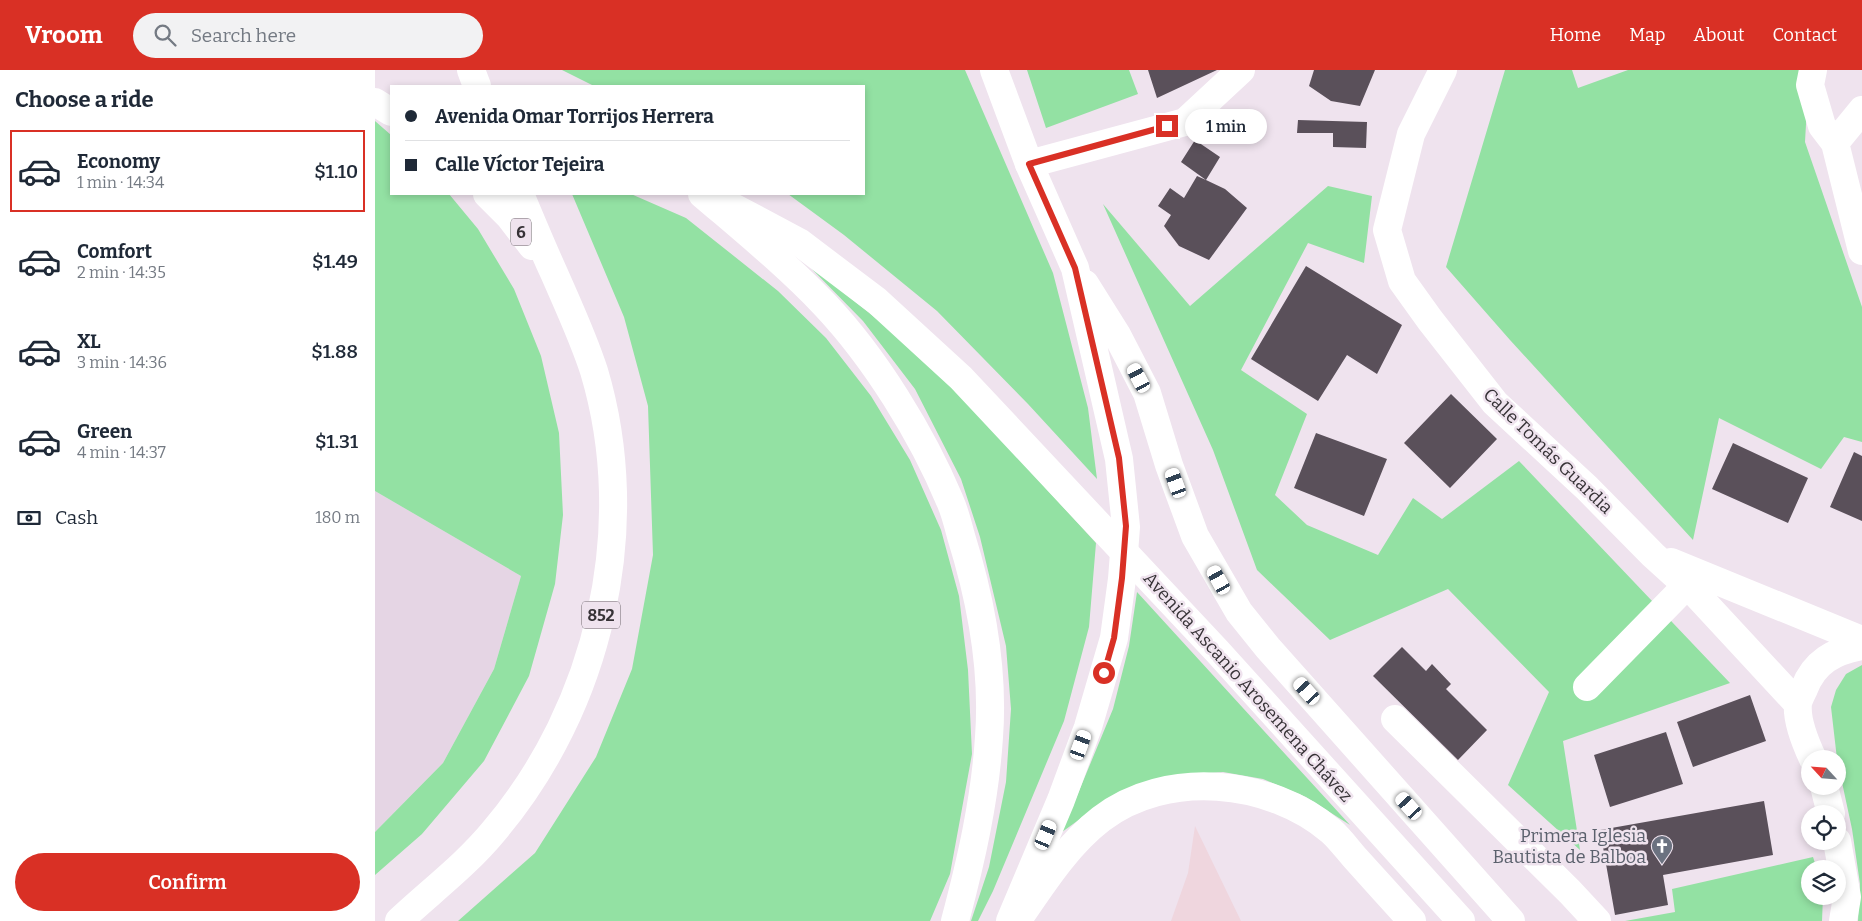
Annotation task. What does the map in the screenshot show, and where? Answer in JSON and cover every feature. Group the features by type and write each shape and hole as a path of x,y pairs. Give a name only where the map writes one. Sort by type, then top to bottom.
{"main road":[{"path":"462,70 492,85"},
{"path":"471,70 477,85"},
{"path":"994,70 1029,164 1075,268 1117,335 1147,392 1169,465 1195,536 1239,612 1268,648 1511,921"},
{"path":"1029,164 1185,122 1241,70"},
{"name":"Calle Tomás Guardia","path":"1443,70 1411,134 1387,230 1402,281 1495,403 1587,488 1653,555 1687,585 1798,704"},
{"path":"1813,70 1810,85 1822,126 1835,142 1862,251"},
{"path":"375,102 390,111"},
{"path":"1835,142 1862,110"},
{"name":"6","path":"488,195 509,216 553,272"},
{"path":"520,195 553,272"},
{"path":"703,195 779,260 826,306 867,356 913,427 951,502 970,563 982,618 989,682 989,736 983,788 972,855 955,921"},
{"name":"Avenida Ascanio Arosemena Chávez","path":"710,195 799,242 877,301 961,378 1217,651 1461,921"},
{"path":"1010,921 1061,800 1088,727 1114,638 1122,578 1126,526 1119,458 1075,268"},
{"name":"852","path":"403,916 457,871 494,832 527,788 555,742 577,692 595,641 605,596 612,534 612,479 606,425 594,372 580,330 553,272"},
{"name":"Calle Tomás Guardia","path":"1653,555 1862,640"},
{"path":"1587,687 1687,585"},
{"path":"1809,750 1802,734 1798,704 1809,676 1821,662 1846,649 1862,646"},
{"path":"1395,719 1597,921"},
{"name":"Avenida Ascanio Arosemena Chávez","path":"1017,921 1056,866 1102,819 1125,805 1159,792 1185,787 1223,787 1251,792 1291,804 1307,813 1331,832 1412,921"},
{"path":"1839,850 1847,897 1843,921"}],"shaded area":[{"path":"375,491 521,576 494,669 443,763 375,832"},
{"path":"1195,826 1241,921 1171,921 1188,873"}],"green space":[{"path":"562,70 965,70 1053,273 1088,408 1097,479 1028,404 937,311 844,235 789,195 865,195 865,85 592,85"},
{"path":"1027,70 1129,70 1138,94 1046,128"},
{"path":"1505,70 1572,70 1578,88 1628,70 1809,70 1805,142 1862,307 1862,442 1844,437 1821,469 1719,418 1693,540 1510,340 1446,267"},
{"path":"375,121 390,134 390,195 450,195 478,229 514,289 541,356 559,433 563,515 555,584 529,676 484,761 422,834 375,875 375,832 443,763 494,669 521,576 375,491"},
{"path":"1328,186 1372,196 1364,263 1308,243 1241,370 1307,414 1275,495 1307,525 1378,555 1413,498 1442,519 1519,461 1730,683 1563,741 1580,850 1508,785 1549,692 1448,589 1330,640 1257,570 1213,450 1103,204 1190,306"},
{"path":"572,195 633,195 686,218 778,291 826,338 871,396 910,460 941,530 959,596 968,670 972,754 950,874 930,921 458,921 535,853 596,757 632,669 653,555 648,406 624,317"},
{"path":"803,260 878,320 954,388 1096,543 1089,627 1064,721 993,891 978,921 971,921 989,867 1006,782 1011,709 1006,646 980,537 961,479 915,389 863,321"},
{"path":"1137,592 1350,825 1306,797 1263,779 1223,772 1180,775 1135,785 1098,806 1062,832 1113,709 1129,646"},
{"path":"1862,665 1862,921 1858,921 1860,884 1845,795 1846,750 1836,750 1831,707 1836,690 1846,674"},
{"path":"1813,857 1814,860 1801,860 1801,905 1823,905 1822,921 1625,921 1675,912 1672,889"}],"building":[{"path":"1148,70 1217,70 1157,98"},
{"path":"1314,70 1375,70 1360,106 1331,101 1309,86"},
{"path":"1298,120 1367,122 1366,148 1333,147 1333,133 1297,133"},
{"path":"1195,140 1220,157 1206,180 1181,162"},
{"path":"1197,176 1225,189 1247,208 1209,260 1179,246 1164,226 1171,215 1158,206 1170,188 1184,198"},
{"path":"1306,266 1402,325 1377,374 1347,355 1318,401 1251,359"},
{"path":"1451,394 1497,439 1450,488 1404,443"},
{"path":"1316,433 1387,459 1364,516 1294,488"},
{"path":"1733,443 1808,478 1788,523 1712,489"},
{"path":"1854,452 1862,456 1862,521 1830,507"},
{"path":"1402,647 1426,671 1432,664 1451,684 1446,689 1487,730 1458,760 1373,676"},
{"path":"1750,695 1766,741 1693,767 1677,722"},
{"path":"1666,732 1683,784 1610,807 1594,755"},
{"name":"Primera Iglesia Bautista de Balboa","path":"1764,801 1773,855 1663,875 1668,905 1615,915 1600,830"}],"place":[{"name":"Primera Iglesia Bautista de Balboa","path":"1662,865"}],"route":[{"path":"1104,673 1114,638 1122,578 1126,526 1119,458 1091,344 1075,268 1029,164 1167,126"}]}
